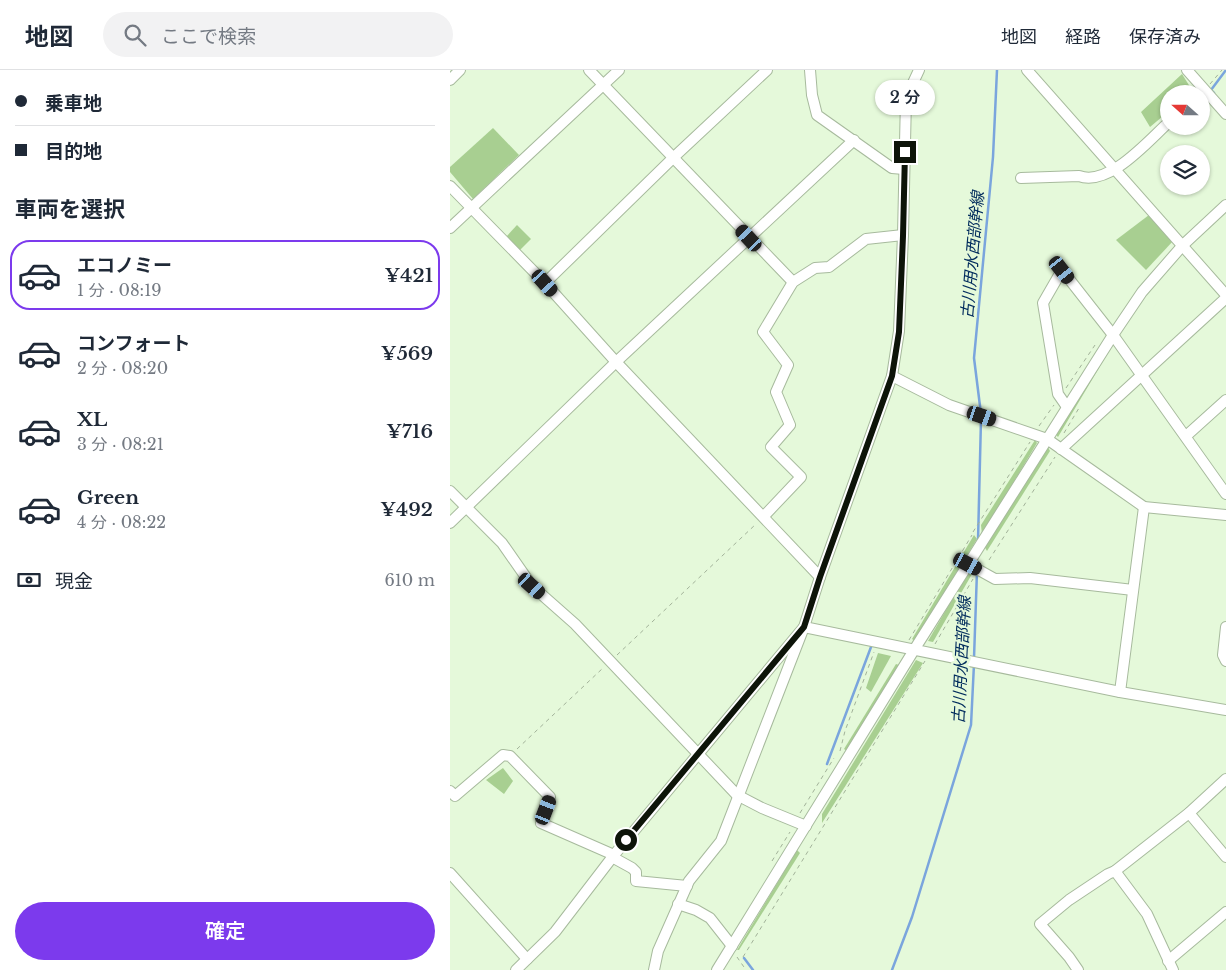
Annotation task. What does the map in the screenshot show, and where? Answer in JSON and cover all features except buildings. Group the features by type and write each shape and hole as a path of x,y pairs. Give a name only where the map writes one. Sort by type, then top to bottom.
{"street":[{"path":"450,80 460,70"},
{"path":"589,70 793,282"},
{"path":"450,228 619,70"},
{"path":"545,283 674,157 767,70"},
{"path":"810,70 812,94 817,115 892,168 904,169"},
{"path":"654,970 658,951 689,881 720,841 804,627 892,376 899,332 906,98 919,70"},
{"path":"1027,70 1226,296 1058,452"},
{"path":"1187,70 1198,85"},
{"path":"1210,99 1226,114"},
{"path":"1021,178 1079,176 1085,178 1104,176 1116,170 1160,130"},
{"path":"450,524 616,362 854,140"},
{"path":"450,186 545,283 616,362 820,577"},
{"path":"717,970 914,650 1113,335 1142,292 1183,245 1226,204"},
{"path":"764,516 801,477 770,447 790,425 776,392 788,365 764,332 793,282 815,268 829,267 866,239 903,236"},
{"path":"1067,407 1058,394 1043,303 1062,270 1113,335 1226,494"},
{"path":"892,376 949,405 1047,439 1058,452 1144,507 1226,515"},
{"path":"1186,436 1226,400"},
{"path":"450,491 502,543 532,586 575,624 737,795 762,808 806,826"},
{"path":"1120,692 1144,507"},
{"path":"968,564 995,579 1030,578 1133,590"},
{"path":"804,627 1120,692 1226,710"},
{"path":"516,970 555,932 613,856 804,627"},
{"path":"1226,627 1223,655 1226,661"},
{"path":"450,791 455,796 503,756 510,756 550,797 540,823 613,856 636,872 636,881 687,886"},
{"path":"1078,970 1069,956 1040,924 1069,900 1115,871 1190,813 1226,779"},
{"path":"1190,813 1226,857"},
{"path":"1115,871 1147,914 1170,966 1226,912"},
{"path":"450,873 527,960"},
{"path":"678,904 696,910 710,918 732,946"}],"path":[{"path":"1209,85 1222,70"},
{"path":"1064,391 1098,340"},
{"path":"1037,430 1057,400"},
{"path":"973,532 1033,437"},
{"path":"989,560 1058,452"},
{"path":"510,756 764,516"},
{"path":"909,639 972,535"},
{"path":"743,957 975,576"},
{"path":"848,756 839,750 878,642"},
{"path":"798,817 834,758"},
{"path":"736,956 746,970"}],"green space":[{"path":"1182,74 1189,85 1170,85"},
{"path":"1160,94 1160,119 1150,127 1141,112"},
{"path":"493,128 519,155 473,199 450,172 450,167"},
{"path":"1149,215 1174,240 1146,270 1116,240"},
{"path":"517,225 531,239 520,250 506,237"},
{"path":"1112,346 1058,437 1055,434"},
{"path":"1035,440 1037,443 982,535 981,525"},
{"path":"1048,447 1050,451 987,551 984,546"},
{"path":"974,535 977,539 915,641 912,639"},
{"path":"968,572 972,574 933,642 928,641"},
{"path":"878,653 891,656 871,692 866,688"},
{"path":"916,660 923,663 822,823 822,814"},
{"path":"896,664 902,666 847,751 844,749"},
{"path":"503,768 513,781 504,794 486,780"},
{"path":"797,850 800,853 739,950 737,950"}],"waterway":[{"name":"古川用水西部幹線","path":"981,414 974,358 993,157 997,70"},
{"path":"1214,93 1211,90 1226,70"},
{"name":"古川用水西部幹線","path":"978,541 981,419"},
{"name":"古川用水西部幹線","path":"974,658 977,571"},
{"path":"827,764 871,647"},
{"name":"古川用水西部幹線","path":"892,970 912,917 971,725 974,664"},
{"path":"744,958 753,970"}],"route":[{"path":"626,840 804,627 892,376 899,332 905,152"}]}
